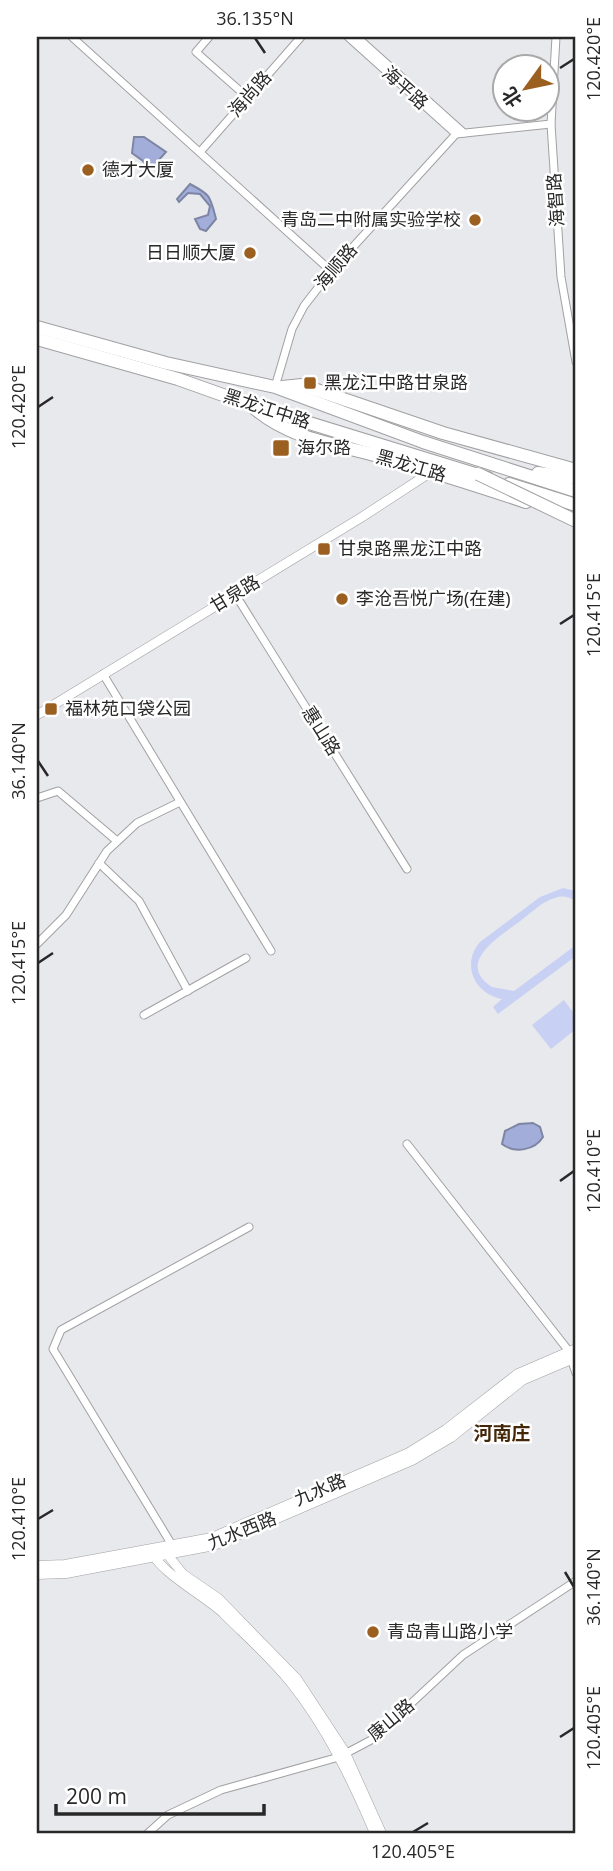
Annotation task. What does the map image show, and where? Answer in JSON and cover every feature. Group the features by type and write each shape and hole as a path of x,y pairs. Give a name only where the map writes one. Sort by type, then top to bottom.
{"highway":[{"name":"黑龙江中路","path":"37,327 166,363 275,387 424,442 576,491"},
{"name":"黑龙江中路","path":"37,339 178,379 251,405 576,505"},
{"name":"黑龙江中路","path":"275,387 302,385 443,433 576,470"},
{"name":"黑龙江路","path":"251,405 269,421 296,435 431,472 576,518"},
{"path":"501,467 576,478"},
{"path":"478,474 576,518"}],"main road":[{"name":"九水西路","path":"37,1574 66,1573 161,1550 215,1545 412,1460 451,1437 522,1380 573,1354"},
{"path":"37,1566 65,1565 161,1550"}],"street":[{"path":"72,37 331,271"},
{"path":"209,37 196,52 247,97"},
{"name":"海尚路","path":"200,152 301,37"},
{"name":"海平路","path":"348,37 460,134"},
{"name":"海平路","path":"358,37 460,134"},
{"name":"海智路","path":"556,37 551,124 561,277 576,362"},
{"path":"460,134 551,124"},
{"name":"海顺路","path":"275,387 292,329 304,306 331,271 460,134"},
{"name":"甘泉路","path":"37,715 431,472"},
{"name":"惠山路","path":"235,594 407,869"},
{"path":"103,674 271,951"},
{"path":"37,798 58,791 117,841"},
{"path":"37,944 66,915 99,863 117,841 137,823 180,802"},
{"path":"99,863 139,901 188,991"},
{"path":"144,1015 246,958"},
{"path":"407,1144 573,1354 576,1373"},
{"path":"249,1227 61,1330 53,1349 161,1550 292,1684 342,1755 382,1834"},
{"name":"康山路","path":"147,1834 167,1815 221,1790 342,1755 387,1729 463,1655 576,1581"},
{"path":"342,1755 374,1834"}],"shaded area":[{"path":"134,137 144,137 166,152 148,172 143,161 132,153"},
{"path":"190,184 206,194 212,205 216,219 206,231 200,229 195,219 208,215 210,206 200,194 188,193 179,202 177,199"},
{"path":"563,888 576,891 576,901 561,897 541,905 484,951 478,969 482,978 492,987 514,991 576,945 576,956 498,1014 493,1007 502,999 484,991 473,977 471,959 474,951 480,942 540,897"},
{"path":"564,1000 576,1016 576,1029 551,1049 532,1025"},
{"path":"533,1123 540,1127 543,1137 535,1145 519,1150 502,1144 505,1131 519,1124"}],"place":[{"name":"德才大厦","path":"88,170"},
{"name":"青岛二中附属实验学校","path":"475,220"},
{"name":"日日顺大厦","path":"250,253"},
{"name":"黑龙江中路甘泉路","path":"310,383"},
{"name":"海尔路","path":"281,448"},
{"name":"甘泉路黑龙江中路","path":"324,549"},
{"name":"李沧吾悦广场(在建)","path":"342,599"},
{"name":"福林苑口袋公园","path":"51,709"},
{"name":"青岛青山路小学","path":"373,1632"}],"district":[{"name":"河南庄","path":"502,1433"}]}
